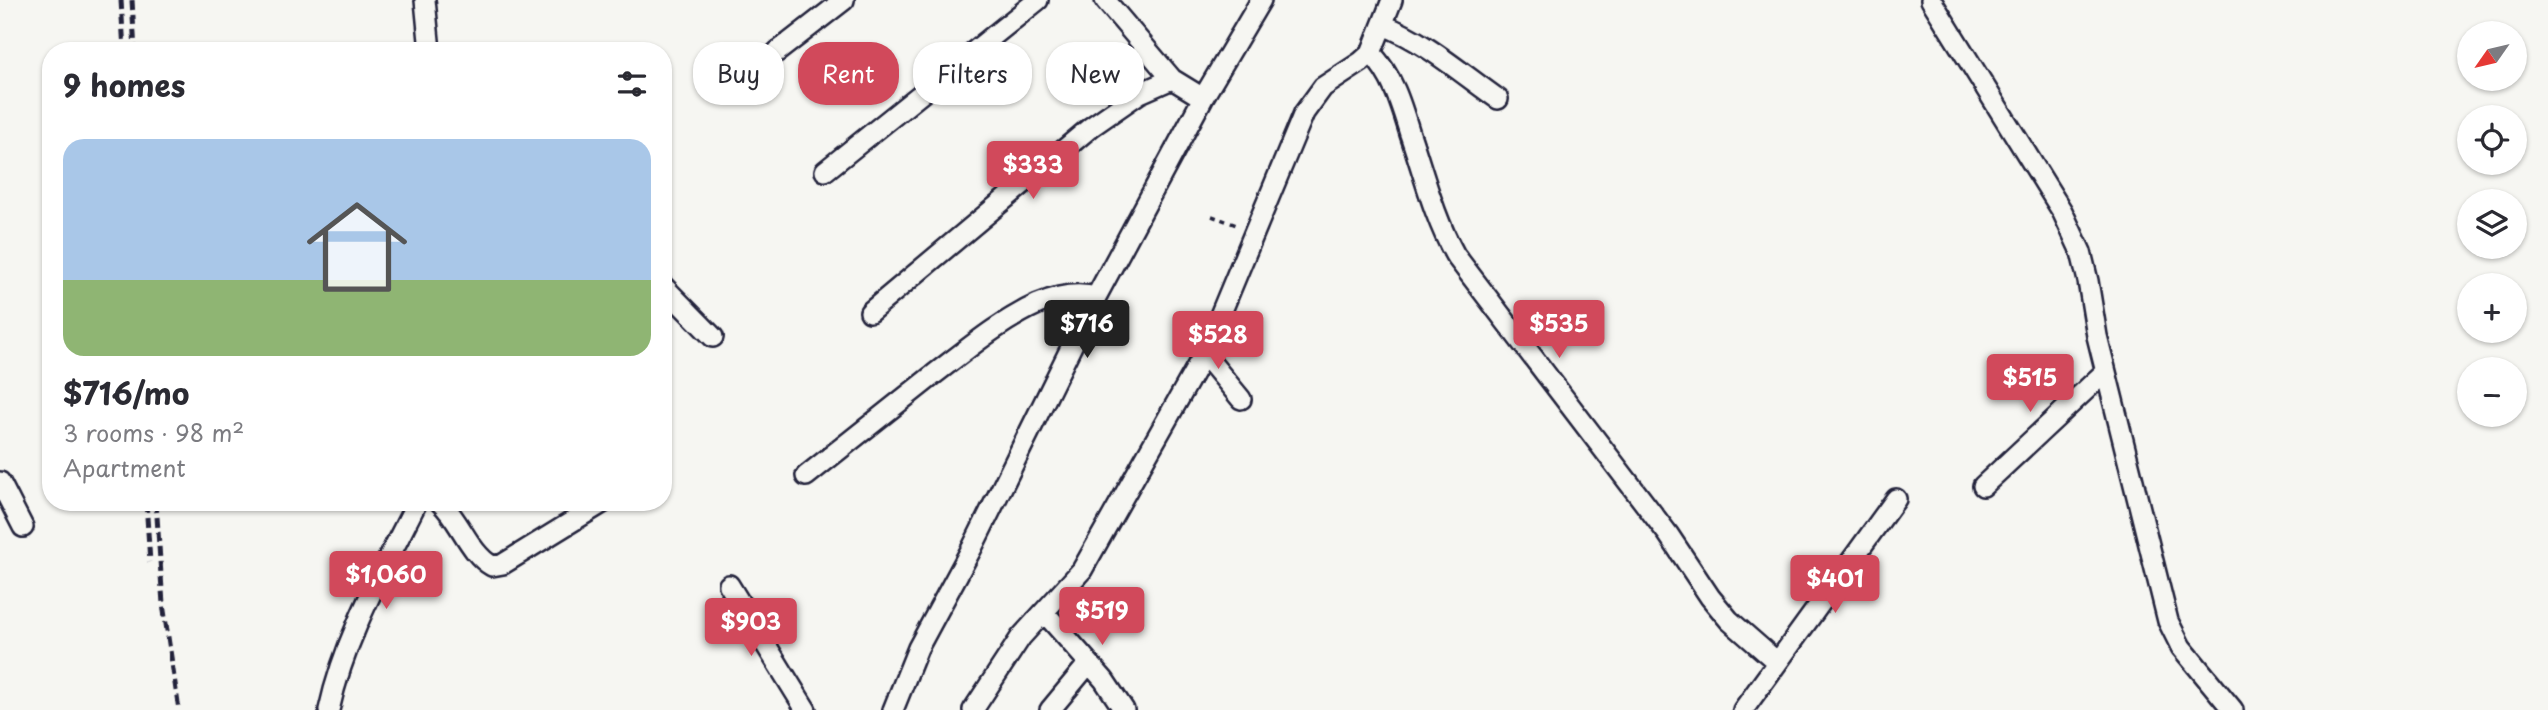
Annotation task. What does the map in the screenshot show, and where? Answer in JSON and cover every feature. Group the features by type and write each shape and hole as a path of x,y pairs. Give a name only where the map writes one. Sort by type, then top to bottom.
{"street":[{"path":"425,0 429,42"},
{"path":"784,47 844,0"},
{"path":"825,171 1038,0"},
{"path":"1105,0 1172,79 1203,97"},
{"path":"894,710 918,648 972,548 1096,297 1203,97 1261,0"},
{"path":"973,710 1021,637 1082,570 1204,354 1304,113 1324,87 1371,53 1392,0"},
{"path":"1931,0 2073,233 2081,252 2105,372 2168,621 2181,647 2233,710"},
{"path":"1383,25 1417,41 1498,99"},
{"path":"1371,53 1383,66 1396,90 1440,228 1454,256 1681,551 1710,597 1729,620 1777,662"},
{"path":"870,312 1091,127 1140,93 1172,79"},
{"path":"672,295 713,337"},
{"path":"806,476 971,346 1000,327 1038,304 1076,295 1096,297"},
{"path":"1204,354 1241,399"},
{"path":"1983,486 2105,372"},
{"path":"0,482 23,527"},
{"path":"1743,710 1896,499"},
{"path":"329,710 334,684 350,637 413,511"},
{"path":"449,511 483,561 492,566 503,564 589,511"},
{"path":"729,585 806,710"},
{"path":"1044,612 1089,663 1124,710"},
{"path":"1050,710 1089,663"}],"path":[{"path":"1212,216 1254,231"}],"railway":[{"path":"121,0 123,42"},
{"path":"132,0 134,42"},
{"path":"147,511 150,562"},
{"path":"157,511 163,604 179,710"}]}
